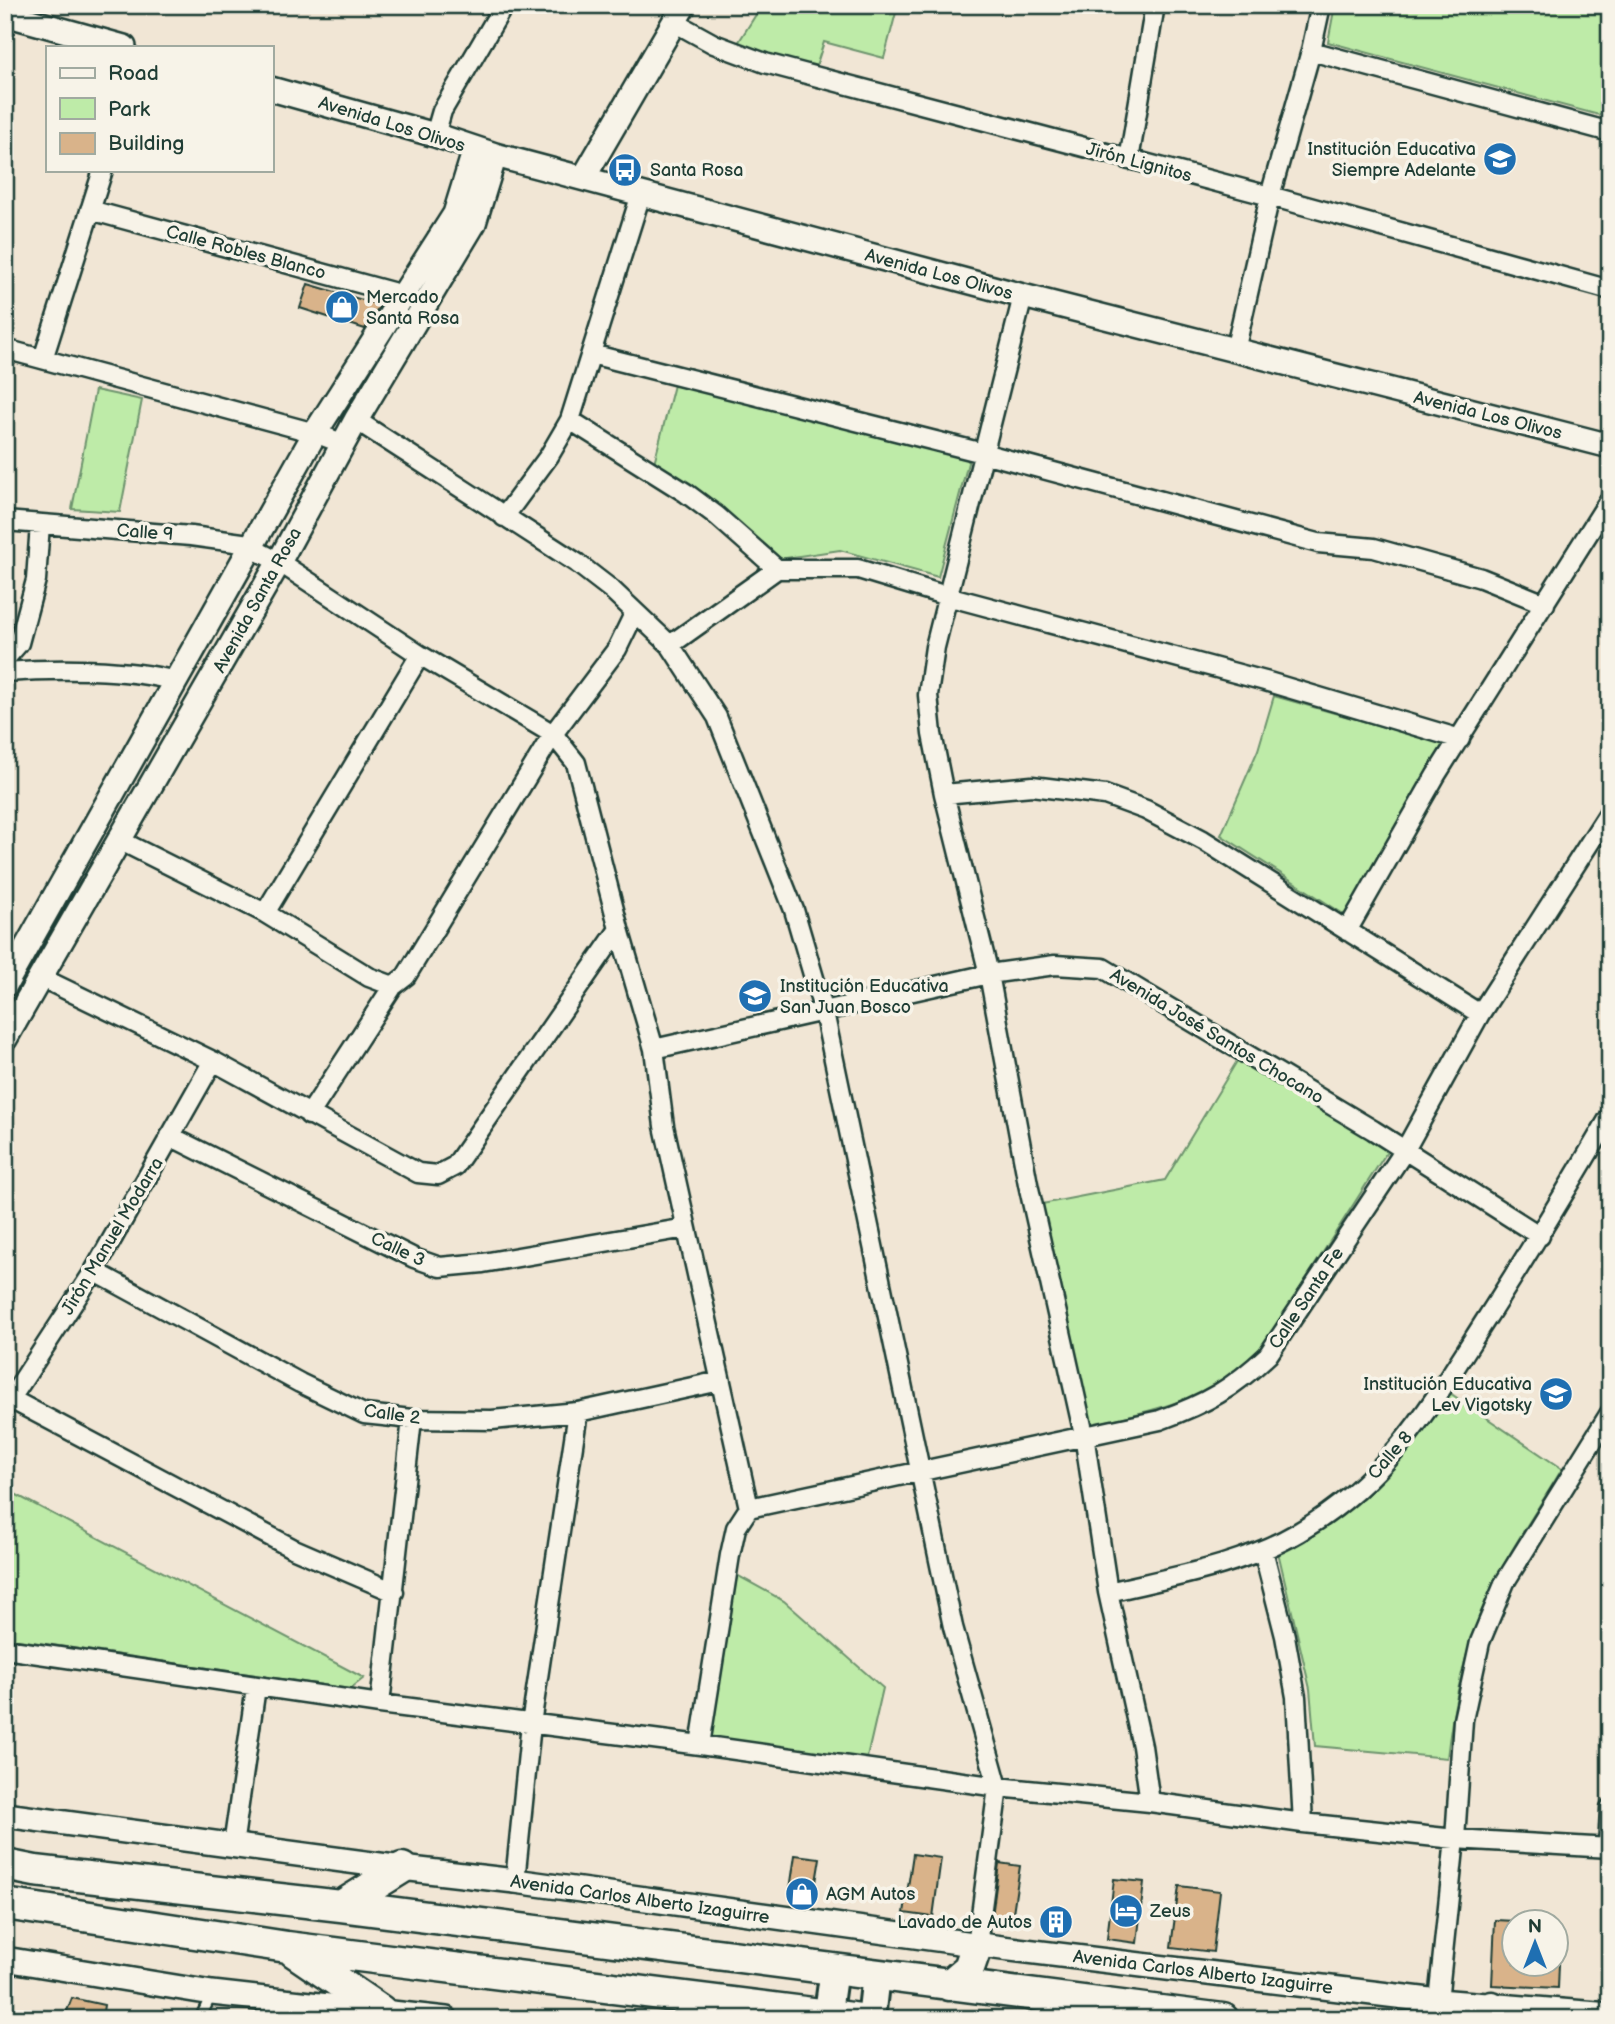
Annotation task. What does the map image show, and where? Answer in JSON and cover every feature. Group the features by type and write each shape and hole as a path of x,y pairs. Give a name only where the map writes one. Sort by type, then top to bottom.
{"main road":[{"path":"5,1841 35,1871"},
{"path":"5,1865 35,1871 341,1906 1223,2019"},
{"path":"341,1906 402,1868"},
{"path":"5,1904 287,1947 860,2019"},
{"path":"949,1985 969,1968 977,1945"},
{"path":"287,1947 379,2015"},
{"path":"828,2017 834,1969"},
{"path":"871,2019 876,1975"}],"street":[{"path":"435,135 443,111 504,5"},
{"path":"1129,160 1155,5"},
{"path":"1235,351 1270,196 1311,51 1321,5"},
{"path":"5,14 120,46"},
{"path":"584,177 679,14"},
{"name":"Jirón Lignitos","path":"679,14 714,44 765,63 1610,289"},
{"path":"1311,51 1610,132"},
{"name":"Avenida Los Olivos","path":"273,90 435,135 485,152 1023,296 1610,446"},
{"name":"Avenida Santa Rosa","path":"5,985 315,433 455,214 485,152"},
{"name":"Avenida Santa Rosa","path":"5,1039 121,841 356,420 474,223 485,152"},
{"path":"43,359 102,172"},
{"path":"504,517 549,456 570,420 641,194"},
{"name":"Calle Robles Blanco","path":"90,210 402,295"},
{"path":"1023,296 934,648 928,695 932,734 944,794 989,974 1028,1184 1084,1435 1108,1592 1142,1746 1150,1802"},
{"path":"5,349 315,433 344,444"},
{"path":"591,354 983,453 1318,543 1374,548 1481,578 1545,604"},
{"path":"356,420 577,563 612,590 670,645 717,717 794,911 824,1012 953,1627 998,1787 977,1945"},
{"path":"570,420 717,516 777,569"},
{"path":"1347,931 1436,775 1610,499"},
{"name":"Calle 9","path":"5,521 191,536 242,543 279,562 420,655 554,734"},
{"path":"5,659 19,643 23,631 36,580 40,524"},
{"path":"670,645 777,569 858,569 947,596 1265,681 1460,739"},
{"path":"309,1115 393,986 406,976 554,734 617,649 635,612"},
{"path":"265,913 420,655"},
{"path":"5,671 149,673 176,681"},
{"path":"554,734 576,762 654,1049 664,1126 749,1507 736,1528 730,1555 700,1745"},
{"path":"944,794 1032,786 1105,795 1146,810 1203,840 1480,1014"},
{"name":"Calle Santa Fe","path":"749,1507 1160,1420 1215,1398 1241,1380 1268,1354 1405,1150 1480,1014 1610,811"},
{"path":"121,841 265,913 369,977 393,986"},
{"path":"42,978 213,1061 418,1173 438,1175 455,1166 620,929"},
{"name":"Avenida José Santos Chocano","path":"654,1049 989,974 1055,965 1103,968 1405,1150 1540,1236"},
{"name":"Jirón Manuel Modarra","path":"7,1400 94,1271 213,1061"},
{"name":"Calle 8","path":"1108,1592 1205,1570 1263,1550 1299,1533 1338,1507 1373,1477 1398,1449 1436,1397 1540,1236 1610,1116"},
{"name":"Calle 3","path":"170,1136 414,1258 440,1267 483,1263 686,1228"},
{"name":"Calle 2","path":"94,1271 300,1383 364,1414 412,1419 492,1420 578,1412 720,1381"},
{"path":"7,1400 292,1548 394,1592"},
{"path":"515,1881 531,1724 578,1412"},
{"path":"1438,2001 1455,1839 1463,1720 1480,1642 1505,1582 1610,1413"},
{"path":"380,1704 412,1419"},
{"path":"1263,1550 1285,1636 1296,1697 1303,1822"},
{"path":"5,1649 256,1687 998,1787 1150,1802 1455,1839 1609,1848 1610,1808"},
{"path":"233,1846 256,1687"},
{"name":"Avenida Carlos Alberto Izaguirre","path":"5,1815 515,1881 977,1945 1438,2001 1501,2013 1610,2015"},
{"path":"5,1959 212,1993 379,2015 446,2019"}],"lane":[{"path":"200,2019 212,1993"}],"green space":[{"path":"762,5 898,5 884,58 824,42 813,76 733,51"},
{"path":"1335,5 1610,5 1610,118 1328,42"},
{"path":"674,385 969,459 938,577 840,550 779,559 708,499 654,463"},
{"path":"95,390 142,400 120,512 72,509"},
{"path":"1274,696 1448,745 1431,780 1345,915 1221,835 1258,750"},
{"path":"1237,1061 1388,1150 1266,1342 1247,1362 1227,1378 1190,1397 1089,1425 1042,1204 1165,1180"},
{"path":"1447,1391 1562,1469 1514,1548 1482,1610 1461,1678 1447,1758 1315,1746 1310,1689 1278,1552 1325,1526 1365,1495 1404,1453"},
{"path":"13,1493 364,1678 350,1689 5,1638 5,1509"},
{"path":"737,1575 784,1601 883,1688 866,1762 711,1738"}],"building":[{"name":"Mercado Santa Rosa","path":"308,284 380,305 365,329 300,308"},
{"path":"913,1854 941,1858 933,1917 904,1913"},
{"path":"795,1855 820,1858 813,1900 789,1896"},
{"path":"999,1863 1020,1866 1011,1926 991,1924"},
{"name":"Zeus","path":"1114,1879 1144,1882 1137,1943 1107,1939"},
{"path":"1179,1886 1220,1891 1213,1952 1171,1947"},
{"name":"Lavado de Autos","path":"1048,1911 1066,1913 1063,1934 1046,1932"},
{"path":"1495,1920 1500,1920 1500,1979 1558,1979 1558,1988 1492,1985"},
{"path":"72,1998 104,2005 102,2019 64,2019"}],"place":[{"name":"Institución Educativa Siempre Adelante","path":"1500,159"},
{"name":"Santa Rosa","path":"625,170"},
{"name":"Mercado Santa Rosa","path":"342,307"},
{"name":"Institución Educativa San Juan Bosco","path":"755,996"},
{"name":"Institución Educativa Lev Vigotsky","path":"1556,1394"},
{"name":"AGM Autos","path":"802,1894"},
{"name":"Zeus","path":"1126,1911"},
{"name":"Lavado de Autos","path":"1056,1922"}]}
